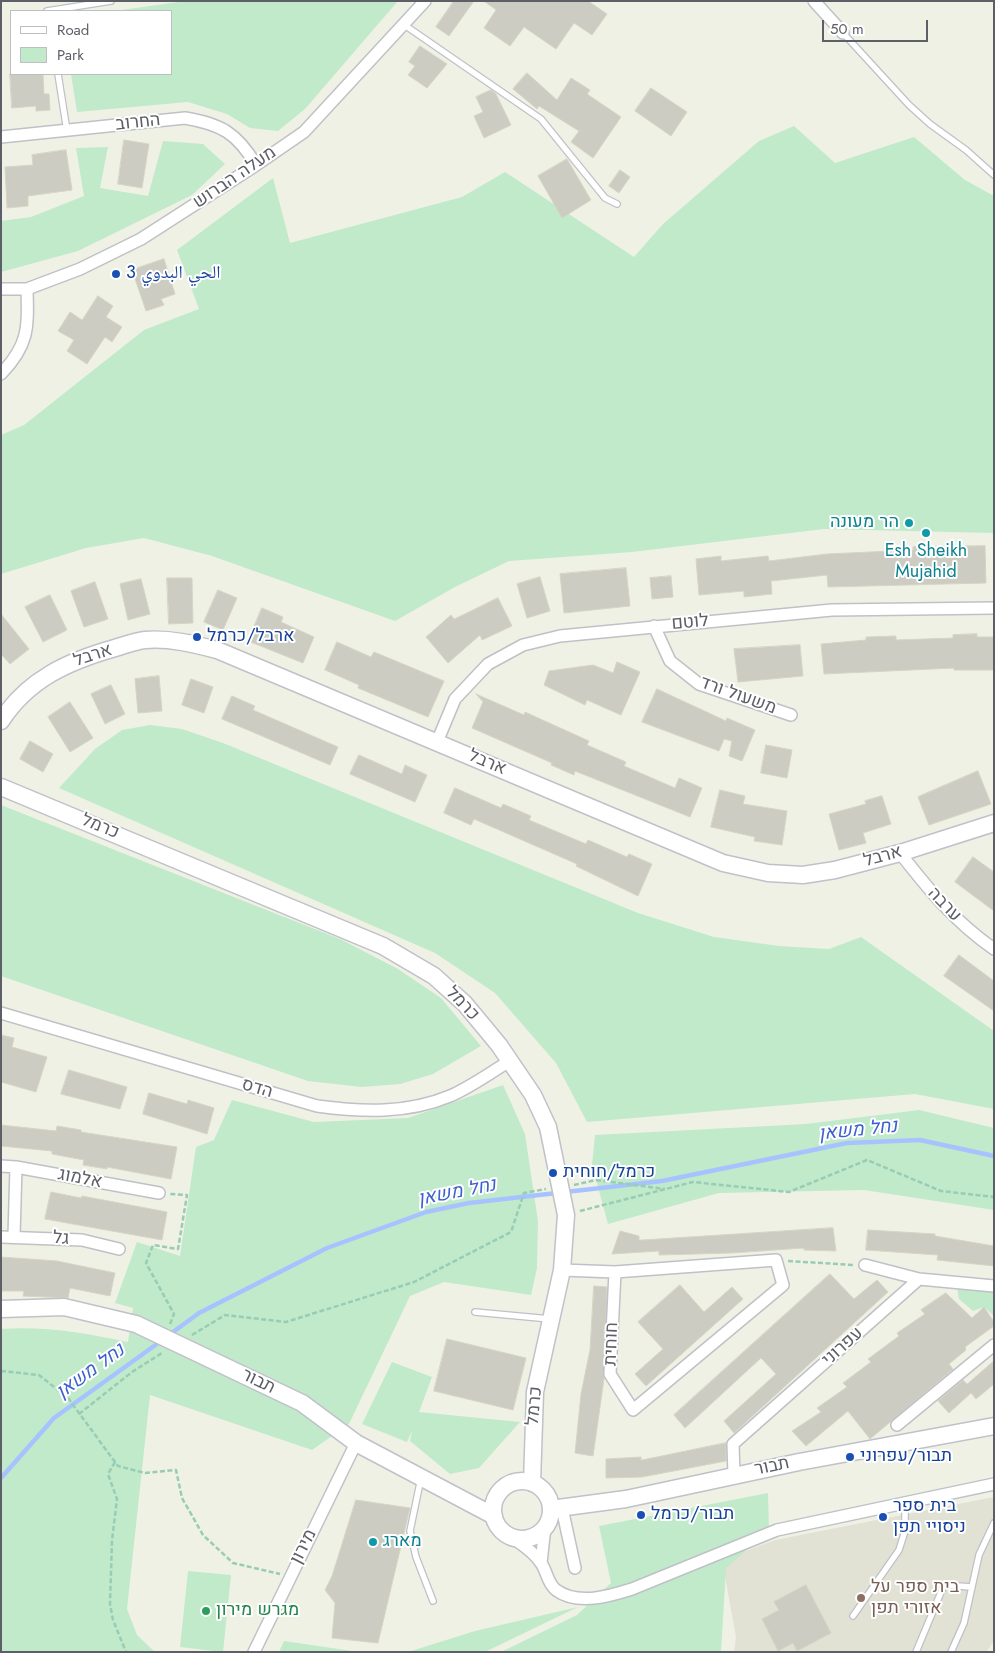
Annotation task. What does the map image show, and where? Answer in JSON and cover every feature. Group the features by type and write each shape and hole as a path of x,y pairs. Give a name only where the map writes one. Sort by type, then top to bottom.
{"street":[{"name":"מעלה הברוש","path":"1,289 27,289 80,269 141,239 256,165 304,132 425,1"},
{"path":"814,1 843,33"},
{"name":"החרוב","path":"1,137 185,118 207,122 228,131 243,144 256,165"},
{"path":"1,374 24,345 28,315 27,289"},
{"name":"לוטם","path":"436,742 455,699 488,664 523,645 560,636 832,610 994,608"},
{"name":"משעול ורד","path":"654,626 670,661 699,684 791,715"},
{"name":"ארבל","path":"1,721 31,687 58,667 97,653 144,640 184,641 217,650 723,863 768,873 804,875 835,870 900,853 994,823"},
{"name":"כרמל","path":"1,787 383,946 434,976 459,999 499,1045 533,1094 548,1127 566,1215 562,1270 535,1392 532,1483"},
{"name":"ערבה","path":"900,853 935,899 975,936 994,949"},
{"name":"הדס","path":"1,1013 317,1106 361,1112 406,1108 450,1096 510,1061"},
{"name":"אלמוג","path":"1,1166 16,1167 159,1193"},
{"path":"14,1236 16,1167"},
{"name":"גל","path":"1,1237 82,1240 119,1249"},
{"path":"562,1270 615,1272 776,1260"},
{"name":"חוחית","path":"615,1272 610,1374 633,1410 783,1286 776,1260"},
{"path":"866,1266 919,1279 994,1286"},
{"name":"עפרוני","path":"734,1475 734,1444 919,1279"},
{"name":"תבור","path":"1,1309 64,1307 136,1324 165,1344 302,1403 356,1443 494,1516"},
{"path":"897,1425 994,1345"},
{"name":"תבור","path":"557,1509 626,1498 734,1475 994,1426"},
{"name":"מירון","path":"254,1652 289,1576 356,1443"},
{"path":"541,1563 512,1537 503,1532 494,1516 493,1508 500,1491 515,1482 532,1483 546,1493 557,1509 575,1568"},
{"path":"545,1527 541,1563 546,1577 555,1590 570,1597 609,1596 632,1589 777,1530 994,1484"},
{"path":"512,1537 530,1538 545,1527 557,1509"}],"lane":[{"path":"53,10 111,1"},
{"path":"403,24 541,118 605,198 617,204"},
{"path":"843,33 909,106 994,174"},
{"path":"58,75 68,131"},
{"path":"474,1312 550,1318"},
{"path":"421,1476 410,1531 416,1556 433,1601"},
{"path":"853,1616 899,1550 905,1532 905,1503"},
{"path":"951,1652 964,1623 979,1555 994,1523"},
{"path":"916,1652 944,1585 972,1587"}],"path":[{"path":"566,1215 693,1182 789,1192 867,1160 941,1191 994,1197"},
{"path":"573,1185 596,1180 666,1189"},
{"path":"190,1336 225,1315 286,1322 414,1282 511,1232 524,1193 548,1189"},
{"path":"79,1414 165,1344 174,1314 146,1263 153,1245 178,1248 187,1195 159,1193"},
{"path":"776,1260 866,1266"},
{"path":"1,1371 39,1375 68,1398 118,1466 145,1473 176,1470 182,1498 204,1535 233,1563 289,1576"},
{"path":"115,1462 108,1474 116,1499 112,1540 110,1604 113,1620 126,1652"}],"shaded area":[{"name":"בית ספר על אזורי תפן","path":"994,1497 994,1641 986,1652 734,1652 736,1637 722,1560 775,1540"}],"green space":[{"path":"186,1 398,1 305,109 278,131 250,128 227,114 188,102 77,112 71,75 172,75 172,10 121,10"},
{"path":"794,126 835,163 914,137 965,180 994,196 994,533 824,529 632,552 509,561 455,587 395,621 212,556 144,538 86,548 1,574 1,435 24,425 144,330 199,309 177,250 273,178 290,243 462,197 505,172 634,257 663,224 759,141"},
{"path":"163,141 203,144 225,164 192,195 78,251 1,272 1,221 31,217 84,196 76,148 108,147 100,188 148,196"},
{"path":"150,725 182,729 223,743 638,913 714,937 779,946 829,949 861,937 994,1031 994,1109 915,1094 587,1122 556,1063 495,993 435,953 59,788 95,749 122,730"},
{"path":"1,805 340,939 398,969 441,998 481,1046 433,1074 400,1084 362,1087 308,1081 1,976"},
{"path":"503,1085 525,1134 538,1221 537,1268 531,1295 444,1282 410,1296 349,1424 312,1450 150,1395 127,1609 137,1635 155,1652 1,1652 1,1329 65,1331 128,1342 133,1308 115,1303 137,1242 180,1256 196,1147 214,1140 232,1100 314,1122 408,1118"},
{"path":"919,1110 994,1128 994,1210 864,1190 719,1193 608,1224 592,1165 595,1135 806,1124"},
{"path":"957,1288 994,1289 994,1316 984,1307 973,1311 959,1299"},
{"path":"392,1362 432,1377 419,1412 520,1422 479,1468 450,1474 410,1441 412,1431 407,1442 362,1424"},
{"path":"768,1493 769,1530 726,1568 721,1652 501,1652 577,1615 611,1583 599,1526"},
{"name":"מגרש מירון","path":"188,1571 231,1575 223,1652 180,1647"},
{"path":"578,1607 485,1652 408,1652 475,1631"},
{"path":"284,1641 359,1652 279,1652"}],"building":[{"path":"454,1 474,1 449,36 436,27"},
{"path":"484,1 588,1 607,14 592,35 574,23 556,49 524,27 510,46 484,28 496,10"},
{"path":"420,46 447,64 427,88 408,75 415,66 409,62"},
{"path":"527,73 557,100 571,78 590,90 587,94 621,117 593,158 571,142 579,131 539,106 537,109 513,89"},
{"path":"10,75 43,75 44,94 49,94 50,110 36,111 36,106 12,108"},
{"path":"651,88 687,112 671,136 635,111"},
{"path":"491,90 496,94 511,125 484,138 474,116 483,112 476,97"},
{"path":"124,140 149,144 142,188 118,184"},
{"path":"66,150 72,190 28,196 28,206 7,208 5,167 33,165 32,155"},
{"path":"567,159 591,200 562,218 538,176"},
{"path":"620,170 630,177 619,193 609,186"},
{"path":"164,259 175,294 161,299 164,305 146,311 132,270"},
{"path":"98,296 113,306 106,317 122,327 112,342 105,337 87,364 67,351 74,340 58,331 70,312 82,320"},
{"path":"985,546 986,583 828,587 827,575 771,581 772,594 744,597 744,591 699,595 696,559 721,556 721,561 768,556 769,561 827,554 913,550 913,547"},
{"path":"626,568 630,606 564,613 560,574"},
{"path":"671,576 673,597 652,599 650,578"},
{"path":"540,577 550,611 527,618 517,584"},
{"path":"167,578 192,578 193,623 169,624"},
{"path":"141,579 150,614 128,620 120,584"},
{"path":"95,582 108,619 84,627 71,591"},
{"path":"218,590 237,598 223,630 204,622"},
{"path":"50,595 67,630 43,642 25,607"},
{"path":"498,598 512,626 482,640 480,635 448,663 426,637 451,615 454,619"},
{"path":"262,608 283,617 281,622 314,637 303,663 248,641"},
{"path":"1,614 29,649 10,664 1,654"},
{"path":"977,634 977,637 994,637 994,670 954,670 954,668 824,674 821,644 866,640 866,637 896,636 896,640 953,638 953,635"},
{"path":"337,642 371,657 374,652 444,681 428,717 358,688 359,685 325,670"},
{"path":"800,645 803,676 738,682 734,649"},
{"path":"617,662 640,672 621,715 587,700 585,705 544,685 549,671 593,665 613,673"},
{"path":"159,676 162,711 138,713 135,679"},
{"path":"191,679 213,687 204,713 182,705"},
{"path":"111,685 125,714 105,724 91,694"},
{"path":"657,689 726,721 727,718 755,730 742,761 729,756 732,741 724,739 719,751 642,722"},
{"path":"476,694 524,715 525,712 589,741 587,745 626,762 624,766 675,788 679,778 702,788 690,817 575,771 574,775 551,765 552,763 472,728 483,702"},
{"path":"232,696 255,706 253,710 338,747 330,765 222,719"},
{"path":"70,702 93,738 70,752 48,717"},
{"path":"30,741 53,754 43,772 20,759"},
{"path":"766,745 792,750 787,778 761,773"},
{"path":"359,755 402,774 405,765 427,775 415,802 350,774"},
{"path":"978,771 991,804 929,825 918,797"},
{"path":"455,788 501,808 503,804 531,816 529,820 586,844 588,840 627,857 629,854 652,864 638,896 576,866 577,864 474,819 471,825 444,813"},
{"path":"720,790 745,796 743,804 787,811 782,845 754,841 755,837 711,827"},
{"path":"882,796 891,824 863,833 866,843 839,850 829,814 866,804 865,801"},
{"path":"973,857 994,872 994,911 955,882"},
{"path":"959,955 994,981 994,1011 944,976"},
{"path":"1,1035 14,1038 12,1047 47,1057 36,1092 1,1082"},
{"path":"69,1070 127,1087 120,1109 61,1094"},
{"path":"149,1093 187,1104 188,1100 214,1108 207,1134 143,1114"},
{"path":"1,1125 56,1131 57,1126 81,1130 81,1132 177,1147 171,1179 107,1167 107,1169 83,1165 84,1160 52,1154 52,1151 1,1146"},
{"path":"51,1192 167,1212 162,1240 45,1219"},
{"path":"833,1228 836,1251 804,1250 804,1248 732,1253 659,1255 659,1251 612,1254 620,1231 639,1236 639,1240"},
{"path":"868,1230 935,1234 935,1236 994,1246 994,1266 937,1260 938,1255 866,1250"},
{"path":"1,1257 57,1261 115,1273 110,1296 70,1288 68,1298 23,1296 24,1291 1,1291"},
{"path":"830,1274 854,1299 877,1280 888,1292 734,1433 724,1421 776,1374 761,1358 685,1428 674,1415"},
{"path":"680,1285 704,1312 732,1287 743,1299 646,1386 635,1374 663,1349 638,1322"},
{"path":"594,1286 607,1287 604,1379 593,1456 575,1453 581,1394 590,1350"},
{"path":"946,1293 972,1318 984,1307 994,1322 994,1326 965,1347 966,1350 949,1364 953,1369 870,1439 848,1411 806,1446 792,1431 821,1412 817,1408 847,1387 843,1383 871,1362 868,1359 899,1336 897,1333 925,1314 921,1310"},
{"path":"447,1339 526,1358 513,1410 434,1391"},
{"path":"994,1361 994,1384 976,1399 971,1393 949,1413 938,1401 963,1380 967,1384"},
{"path":"726,1443 726,1461 642,1477 606,1478 606,1459 641,1457 641,1460"},
{"name":"מארג","path":"356,1500 410,1508 378,1643 332,1638 335,1603 325,1590 332,1576"},
{"path":"806,1585 831,1633 797,1651 793,1643 778,1651 762,1619 779,1610 774,1602"}],"waterway":[{"name":"נחל משאן","path":"169,1335 199,1313 327,1248 426,1212 469,1203 662,1181 847,1143 920,1140 994,1156"},
{"name":"נחל משאן","path":"1,1478 54,1418 161,1341"}],"place":[{"name":"الحي البدوي 3","path":"116,274"},
{"name":"הר מעונה","path":"909,523"},
{"name":"Esh Sheikh Mujahid","path":"926,533"},
{"name":"ארבל/כרמל","path":"197,637"},
{"name":"כרמל/חוחית","path":"553,1173"},
{"name":"תבור/עפרוני","path":"850,1457"},
{"name":"תבור/כרמל","path":"641,1515"},
{"name":"בית ספר ניסויי תפן","path":"883,1517"},
{"name":"מארג","path":"373,1542"},
{"name":"בית ספר על אזורי תפן","path":"861,1598"},
{"name":"מגרש מירון","path":"206,1611"}]}
